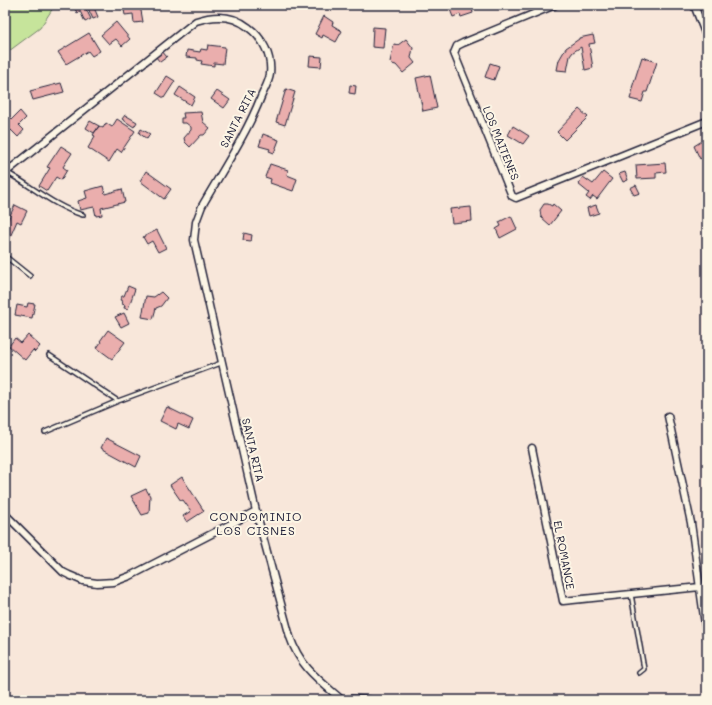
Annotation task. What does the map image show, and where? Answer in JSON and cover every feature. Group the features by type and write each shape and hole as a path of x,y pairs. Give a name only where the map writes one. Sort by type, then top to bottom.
{"street":[{"name":"LOS MAITENES","path":"555,5 463,43 457,46 454,53 512,196 516,198 707,121"},
{"path":"694,5 707,38"},
{"name":"SANTA RITA","path":"6,173 196,21 210,17 225,17 239,21 251,29 261,40 270,61 269,76 254,114 202,206 196,222 194,240 256,511 290,637 296,652 311,673 341,700 370,700"},
{"path":"668,416 691,523 707,639"},
{"name":"EL ROMANCE","path":"532,448 563,601 700,588"},
{"path":"5,514 63,572 83,581 106,583 130,576 256,511"}],"lane":[{"path":"6,173 21,180 66,210 83,215"},
{"path":"5,256 30,276"},
{"path":"49,355 118,401"},
{"path":"44,432 118,401 223,362"},
{"path":"631,594 644,670 639,673"}],"green space":[{"path":"5,5 55,5 40,28 5,54"}],"building":[{"path":"84,5 91,19 85,22 80,11 77,13 74,6"},
{"path":"93,5 98,17 93,19 87,6"},
{"path":"123,5 140,5 143,22 134,23 133,14 125,15"},
{"path":"455,5 471,5 473,13 461,17 460,14 453,17 449,7"},
{"path":"499,5 520,5 520,6 500,10"},
{"path":"324,16 333,22 332,25 342,31 336,42 323,35 322,38 315,34"},
{"path":"116,22 130,39 122,46 116,39 109,44 101,35"},
{"path":"373,27 385,28 383,48 372,47"},
{"path":"89,33 100,51 92,56 88,51 66,64 58,52"},
{"path":"593,35 595,43 589,44 593,68 585,70 581,47 570,56 567,71 557,70 559,60 566,48 579,38"},
{"path":"406,39 413,48 411,58 415,63 403,73 396,65 390,62 394,44 398,45"},
{"path":"208,45 225,47 223,64 214,63 214,66 201,64 202,61 197,60 197,58 186,57 187,50 200,52 201,49 207,50"},
{"path":"161,50 167,57 160,62 155,56"},
{"path":"310,56 322,57 321,67 309,66"},
{"path":"642,57 657,62 642,102 630,99"},
{"path":"490,63 499,66 494,80 485,77"},
{"path":"430,75 437,108 423,111 416,78"},
{"path":"167,76 175,81 164,98 156,93"},
{"path":"61,83 64,92 33,100 30,91"},
{"path":"350,85 356,86 355,94 349,93"},
{"path":"180,87 195,97 191,105 175,95"},
{"path":"286,89 295,92 285,125 276,122"},
{"path":"217,91 230,100 224,108 211,99"},
{"path":"579,109 588,117 565,140 557,132"},
{"path":"20,111 26,118 19,125 24,130 18,137 5,126 5,116 7,114 12,119"},
{"path":"201,112 203,122 210,128 190,147 185,142 184,138 191,130 191,127 186,123 181,123 181,118 184,118 183,113"},
{"path":"125,115 137,122 134,127 122,119"},
{"path":"117,119 135,131 121,152 117,149 109,162 88,148 95,136 93,135 99,126 103,128 106,123 112,127"},
{"path":"90,121 99,126 94,133 86,128"},
{"path":"513,126 529,136 523,144 508,135"},
{"path":"141,129 150,134 147,139 139,133"},
{"path":"263,134 279,140 274,153 269,151 270,149 259,146"},
{"path":"707,138 707,154 700,159 694,146"},
{"path":"61,146 72,153 63,167 67,170 61,180 56,177 47,191 39,186 50,168 47,167"},
{"path":"665,163 666,172 656,173 656,178 637,179 636,165"},
{"path":"270,164 288,170 287,175 297,179 293,191 270,183 271,179 265,177"},
{"path":"146,171 171,189 164,199 140,181"},
{"path":"603,172 612,179 597,199 593,196 590,200 586,197 589,193 578,184 583,177 593,184"},
{"path":"625,172 628,180 623,182 619,174"},
{"path":"636,185 640,193 634,195 630,188"},
{"path":"103,186 105,194 122,189 125,202 101,208 102,215 96,216 94,207 80,210 78,201 87,198 85,191"},
{"path":"544,204 552,206 553,204 561,211 550,225 541,217 540,210"},
{"path":"15,205 27,211 21,223 17,221 10,237 5,234 5,226"},
{"path":"596,205 599,213 589,216 587,208"},
{"path":"471,207 472,221 452,223 450,209"},
{"path":"511,216 517,229 500,238 496,229 501,226 499,222"},
{"path":"157,230 166,248 158,252 152,241 147,244 143,237"},
{"path":"244,233 252,235 251,241 243,240"},
{"path":"128,286 135,289 128,309 124,308 125,305 122,304 123,301 120,300 122,296 124,296"},
{"path":"161,292 167,298 161,306 156,308 153,319 142,317 146,296 154,297"},
{"path":"28,303 35,304 32,318 15,315 17,305 27,307"},
{"path":"124,313 129,323 121,327 115,317"},
{"path":"108,330 125,342 112,359 97,348"},
{"path":"28,335 40,346 35,352 33,350 25,360 9,346 15,338 21,343"},
{"path":"167,407 193,420 189,429 178,424 176,429 160,421"},
{"path":"106,438 141,456 136,467 101,448"},
{"path":"182,477 204,511 187,522 183,516 191,511 183,500 181,501 170,485"},
{"path":"146,489 150,496 149,513 142,515 131,496"}],"district":[{"name":"CONDOMINIO LOS CISNES","path":"256,524"}]}
